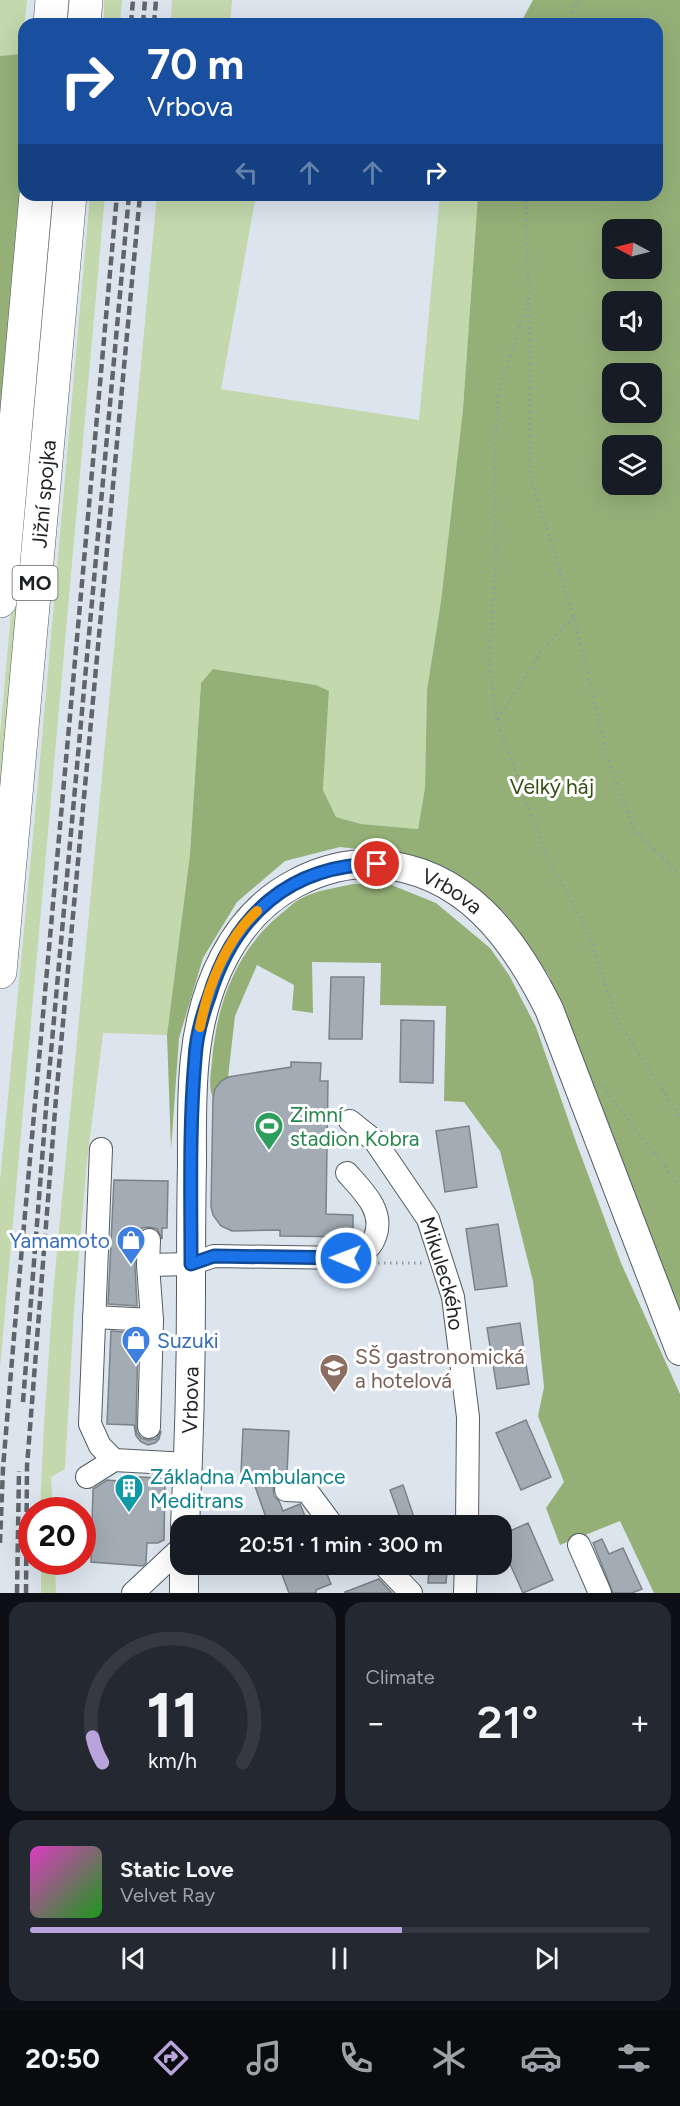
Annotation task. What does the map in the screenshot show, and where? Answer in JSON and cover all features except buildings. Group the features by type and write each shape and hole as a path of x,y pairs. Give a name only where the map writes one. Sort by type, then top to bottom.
{"highway":[{"path":"51,18 52,0"},
{"path":"84,18 86,0"},
{"name":"Jižní spojka","path":"0,601 35,201"},
{"name":"Jižní spojka","path":"0,972 68,201"}],"main road":[{"name":"Vrbova","path":"186,1515 192,1131 195,1057 202,1016 214,977 231,944 251,917 279,892 304,878 329,869 354,864 408,868 440,880 470,900 495,923 531,973 549,1009 680,1351"},
{"path":"184,1575 184,1593"}],"street":[{"name":"Mikuleckého","path":"350,1121 375,1141 428,1219 453,1297 468,1417 467,1515"},
{"path":"101,1149 90,1424 100,1446 114,1460"},
{"path":"148,1265 191,1264 214,1256 346,1258 362,1254 373,1242 379,1227 376,1213 368,1196 347,1173"},
{"path":"148,1240 152,1320 149,1427"},
{"path":"94,1317 152,1320"},
{"path":"87,1477 114,1460 188,1464"},
{"path":"286,1490 307,1491 325,1515"},
{"path":"579,1545 600,1593"},
{"path":"134,1593 170,1559"},
{"path":"394,1575 411,1593"},
{"path":"465,1593 466,1575"}],"path":[{"path":"571,18 577,0"},
{"path":"526,201 529,298 529,471 574,617 608,758 634,830 680,874"},
{"path":"529,298 498,392 495,455 496,564 489,663 497,721 546,854 587,930 616,1018 680,1117"},
{"path":"497,721 542,650 574,617"},
{"path":"595,1079 680,1186"},
{"path":"362,1254 371,1263 442,1263"}],"green space":[{"path":"0,0 27,0 25,18 18,18 18,54 0,56"},
{"path":"104,0 122,0 120,18 104,18"},
{"path":"172,0 232,0 230,18 171,18"},
{"name":"Velký háj","path":"533,0 680,0 680,1316 624,1165 549,976 504,912 442,868 414,856 340,847 285,861 237,902 203,958 179,1038 171,1150 167,1035 190,854 201,683 213,669 316,685 329,691 323,790 336,817 361,824 418,829 425,788 427,690 441,601 463,409 478,201 663,201 663,18 523,18"},
{"path":"18,54 19,201 0,419 0,56"},
{"path":"48,201 55,201 0,816 0,735"},
{"path":"89,201 104,201 0,1368 0,1181"},
{"path":"156,201 255,201 221,389 419,420 439,201 478,201 463,409 441,601 427,690 425,788 418,829 361,824 336,817 323,790 329,691 316,685 214,669 201,683 190,854 167,1035 103,1033 87,1161 74,1310 65,1469 51,1477 52,1497 41,1497 53,1294"},
{"path":"353,884 389,884 436,903 490,948 509,975 536,1027 621,1263 680,1394 680,1593 654,1593 620,1521 560,1545 546,1508 564,1482 538,1416 544,1387 533,1281 500,1151 464,1102 444,1101 446,1006 380,1005 381,963 312,962 313,1013 292,1010 294,985 257,965 235,1016 228,1077 218,1085 213,1098 210,1080 218,1019 241,961 266,927 296,902 319,891"},
{"path":"41,1575 55,1575 56,1593 41,1593"}],"railway":[{"path":"132,18 133,0"},
{"path":"144,18 145,0"},
{"path":"154,18 156,0"},
{"path":"0,1543 3,1468 14,1336 116,201"},
{"path":"23,1402 47,1096 128,201"},
{"path":"26,1593 27,1466 56,1098 139,201"},
{"path":"17,1593 19,1471"}],"slow traffic":[{"path":"200,1027 214,977 231,944 257,911"}],"place":[{"name":"Zimní stadion Kobra","path":"269,1152"},
{"name":"Yamamoto","path":"131,1266"},
{"name":"Suzuki","path":"136,1366"},
{"name":"SŠ gastronomická a hotelová","path":"334,1394"},
{"name":"Základna Ambulance Meditrans","path":"129,1514"}],"route":[{"path":"346,1258 214,1256 191,1264 195,1057 202,1016 214,977 231,944 251,917 279,892 304,878 329,869 354,864 377,864"}]}
